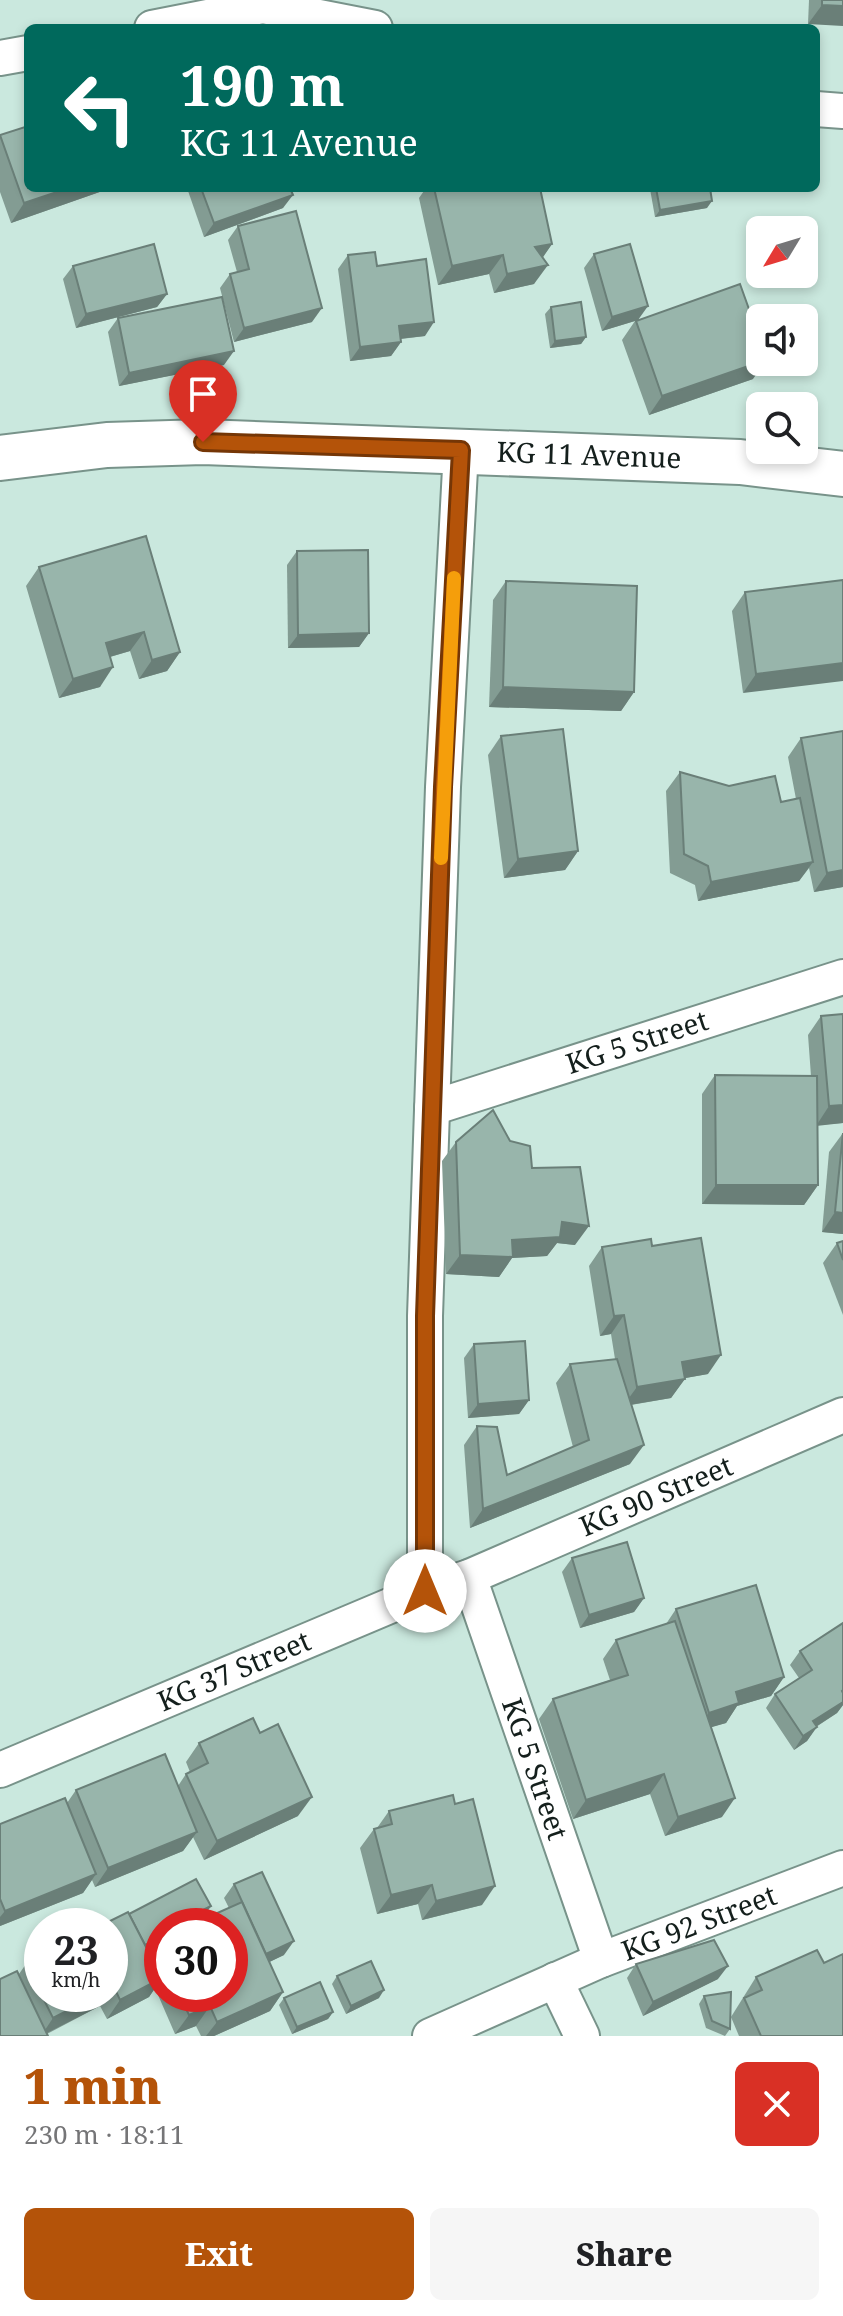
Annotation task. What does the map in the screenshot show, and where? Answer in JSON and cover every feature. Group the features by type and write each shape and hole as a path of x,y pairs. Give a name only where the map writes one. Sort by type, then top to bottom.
{"main road":[{"name":"KG 11 Avenue","path":"0,458 107,445 203,442 740,462 843,474"}],"street":[{"path":"170,24 264,3 357,24"},
{"path":"0,58 24,54"},
{"path":"820,109 843,111"},
{"path":"425,1591 425,1316 443,787 461,450"},
{"name":"KG 5 Street","path":"432,1108 843,977"},
{"name":"KG 90 Street","path":"469,1577 843,1415"},
{"name":"KG 5 Street","path":"469,1577 601,1960"},
{"name":"KG 37 Street","path":"0,1770 425,1591 469,1577"},
{"name":"KG 92 Street","path":"430,2036 601,1960 843,1868"},
{"path":"555,1980 582,2036"}],"building":[{"path":"822,0 843,0 843,6 822,5"},
{"path":"24,127 24,192 57,192 24,203 0,135"},
{"path":"202,192 292,192 293,195 214,223"},
{"path":"435,192 541,192 552,244 535,247 548,265 507,274 503,255 452,266"},
{"path":"657,192 711,192 712,201 660,210"},
{"path":"296,211 322,308 244,328 230,274 249,269 238,226"},
{"path":"154,244 167,294 86,314 73,266"},
{"path":"630,244 648,306 612,317 594,254"},
{"path":"375,252 377,266 426,259 434,322 399,326 401,342 360,347 348,255"},
{"path":"740,284 747,304 746,367 662,396 636,321"},
{"path":"222,297 234,351 129,373 118,318"},
{"path":"581,302 586,337 555,341 551,307"},
{"path":"146,536 180,652 152,660 144,632 106,643 113,667 73,679 39,567"},
{"path":"368,550 369,633 298,635 297,551"},
{"path":"843,580 843,663 756,674 745,592"},
{"path":"506,581 637,586 634,692 503,687"},
{"path":"563,729 578,851 518,859 501,736"},
{"path":"843,731 843,870 827,873 801,738"},
{"path":"680,772 729,786 775,776 781,802 800,798 813,862 711,882 708,866 684,854"},
{"path":"843,1014 843,1105 829,1106 821,1016"},
{"path":"715,1075 817,1076 818,1185 716,1185"},
{"path":"493,1110 510,1141 530,1146 532,1168 580,1167 589,1226 562,1222 560,1237 512,1240 513,1257 460,1255 456,1142"},
{"path":"843,1133 843,1213 835,1212"},
{"path":"701,1238 721,1355 682,1362 685,1379 637,1387 624,1315 614,1316 602,1247 651,1239 652,1246"},
{"path":"843,1241 843,1260 837,1243"},
{"path":"525,1341 529,1400 478,1404 474,1344"},
{"path":"617,1359 644,1445 483,1509 477,1426 497,1427 507,1475 589,1440 570,1364"},
{"path":"627,1542 644,1598 589,1615 572,1558"},
{"path":"756,1585 784,1677 736,1692 739,1703 709,1713 676,1609"},
{"path":"675,1621 735,1798 678,1817 664,1774 586,1800 553,1699 628,1675 616,1640"},
{"path":"843,1623 843,1702 813,1721 817,1727 803,1736 775,1694 812,1670 800,1651"},
{"path":"253,1718 260,1733 278,1724 312,1797 217,1841 186,1774 208,1763 199,1743"},
{"path":"165,1754 197,1832 108,1868 76,1790"},
{"path":"453,1795 455,1804 473,1799 495,1886 436,1901 432,1885 391,1895 374,1829 392,1824 389,1811"},
{"path":"65,1798 96,1874 5,1911 0,1899 0,1824"},
{"path":"262,1872 294,1941 266,1954 248,1915 248,1908 245,1908 234,1884"},
{"path":"196,1879 211,1906 144,1908 144,1943 129,1914"},
{"path":"242,1902 245,1908 228,1908"},
{"path":"128,1912 144,1943 144,1987 128,1996"},
{"path":"248,1915 283,1992 248,2008"},
{"path":"714,1940 728,1966 653,2002 636,1964"},
{"path":"817,1950 824,1963 843,1954 843,2036 761,2036 744,1998 762,1990 756,1977"},
{"path":"371,1961 384,1990 351,2006 337,1976"},
{"path":"17,1971 24,1986 24,2012 37,2012 48,2036 0,2036 0,1979"},
{"path":"320,1982 333,2012 297,2027 284,1998"},
{"path":"731,1992 730,2029 712,2021 704,1996"},
{"path":"50,2012 65,2012 53,2018"},
{"path":"213,2012 239,2012 217,2022"}],"slow traffic":[{"path":"441,858 454,578"}],"route":[{"path":"203,442 461,450 443,787 425,1316 425,1591"}]}
